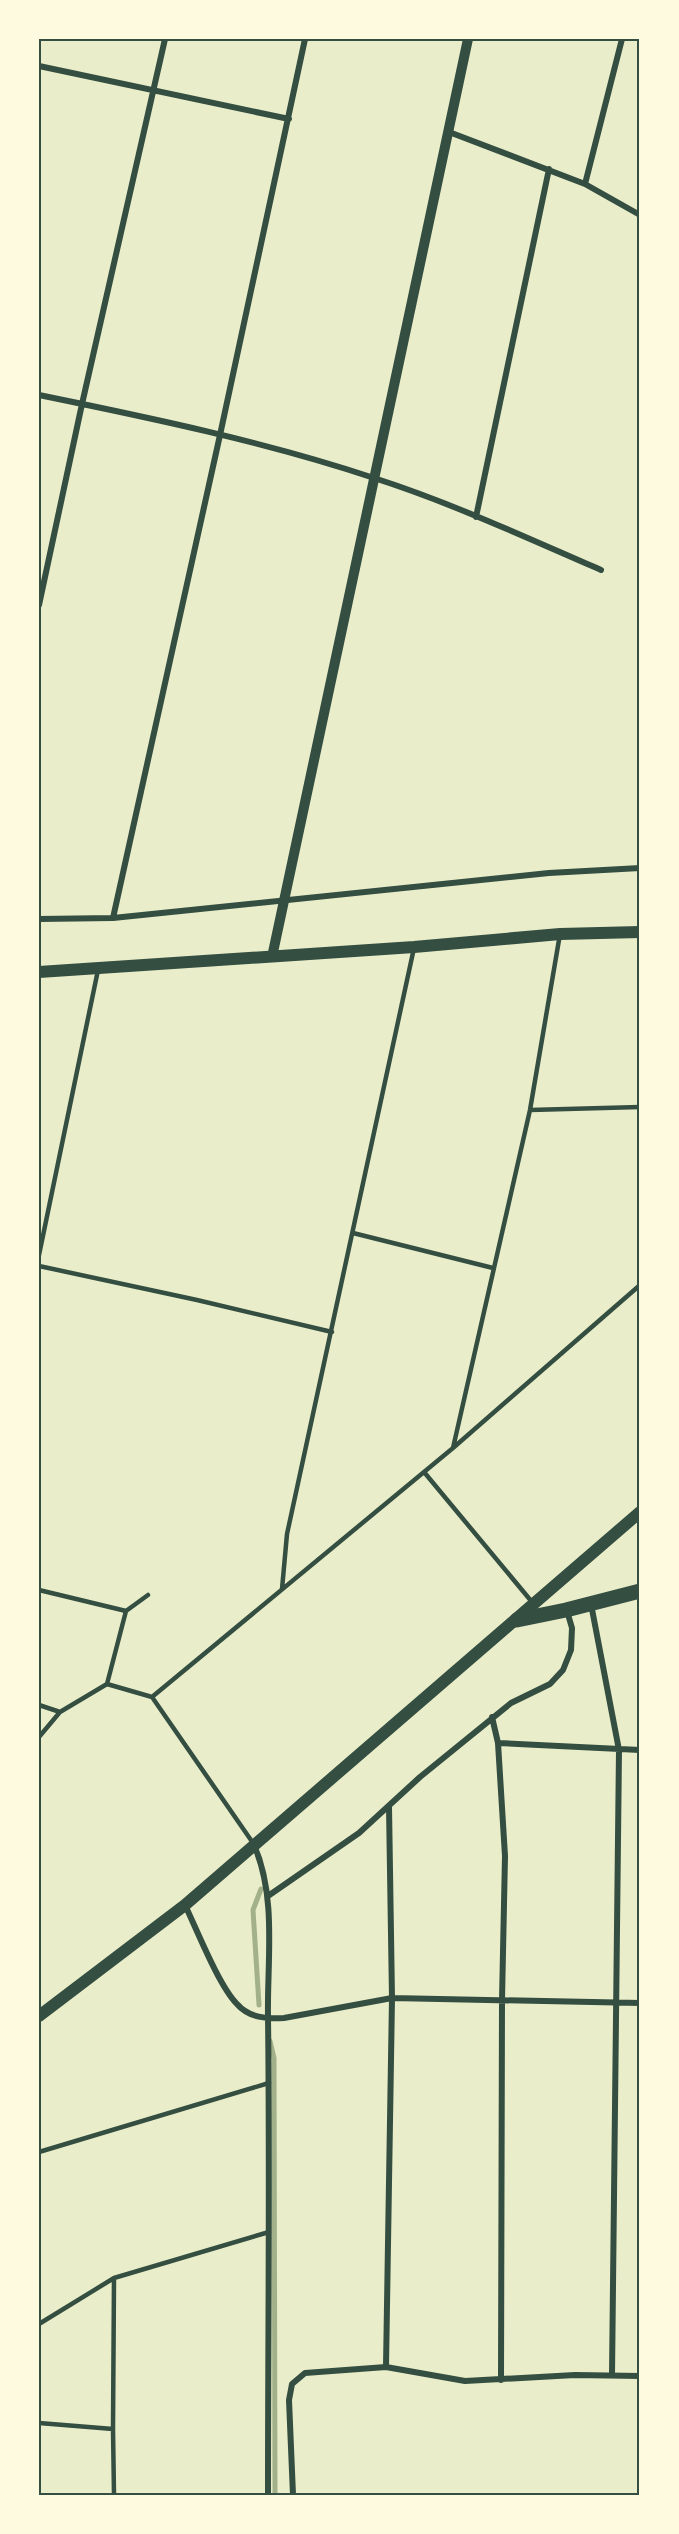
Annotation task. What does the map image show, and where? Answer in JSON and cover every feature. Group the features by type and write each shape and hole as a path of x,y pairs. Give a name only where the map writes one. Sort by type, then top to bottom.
{"main road":[{"path":"39,972 414,947 560,934 640,932"},
{"path":"39,2016 185,1905 640,1512"},
{"path":"517,1620 640,1591"}],"street":[{"path":"39,605 165,39"},
{"path":"113,918 305,39"},
{"path":"272,957 468,39"},
{"path":"585,184 621,39"},
{"path":"39,66 152,92 289,119"},
{"path":"448,132 585,184 640,215"},
{"path":"476,516 549,169"},
{"path":"39,394 220,435 375,478 476,516 602,570"},
{"path":"39,919 113,918 549,873 640,868"},
{"path":"591,1603 619,1750 612,2375"},
{"path":"268,1896 336,1851 492,1717 511,1703 550,1684 563,1670 572,1650 572,1628 566,1610"},
{"path":"492,1717 498,1743 505,1856 502,2000 501,2380"},
{"path":"498,1743 640,1750"},
{"path":"386,2367 392,1998 389,1807"},
{"path":"254,1845 261,1862 268,1896 270,2083 268,2495"},
{"path":"185,1905 226,1989 237,2005 254,2016 268,2019 323,2013 392,1998 640,2003"},
{"path":"293,2495 289,2400 292,2384 305,2373 386,2367 447,2379 501,2380 575,2374 640,2376"}],"lane":[{"path":"453,1448 530,1110 560,934"},
{"path":"282,1588 287,1534 354,1233 414,947"},
{"path":"39,1255 98,968"},
{"path":"530,1110 640,1107"},
{"path":"354,1233 493,1268"},
{"path":"39,1266 332,1332"},
{"path":"152,1697 453,1448 640,1285"},
{"path":"424,1472 534,1604"},
{"path":"39,1590 126,1611"},
{"path":"39,1737 60,1712 107,1684 126,1611 148,1595"},
{"path":"107,1684 152,1697 254,1845"},
{"path":"39,1705 60,1712"},
{"path":"39,2152 270,2083"},
{"path":"39,2325 114,2278 269,2232"},
{"path":"114,2278 114,2495"},
{"path":"39,2423 113,2429"}],"waterway":[{"path":"259,2005 253,1910 261,1889"},
{"path":"270,2041 274,2058 275,2495"}]}
